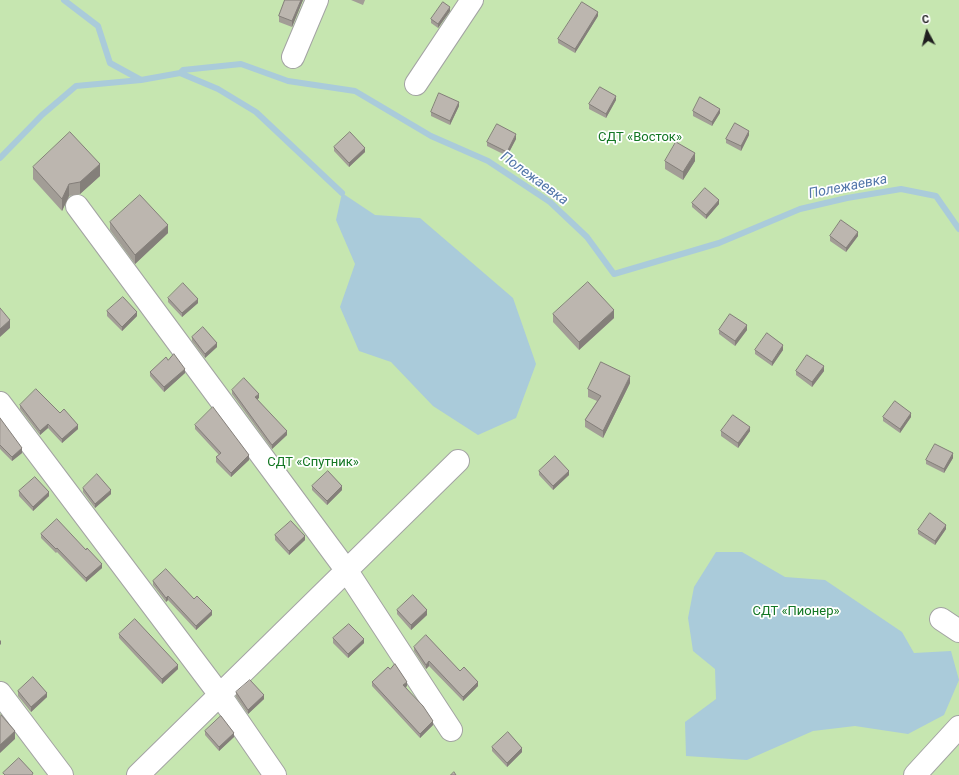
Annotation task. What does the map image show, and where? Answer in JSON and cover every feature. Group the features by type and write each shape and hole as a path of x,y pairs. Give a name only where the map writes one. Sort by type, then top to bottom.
{"lane":[{"path":"293,57 317,0"},
{"path":"416,84 472,0"},
{"path":"77,206 347,571 451,730"},
{"path":"0,403 220,695 275,775"},
{"path":"138,775 458,461"},
{"path":"940,618 959,631"},
{"path":"0,693 62,775"},
{"path":"915,775 959,727"}],"green space":[{"path":"0,0 959,0 959,775 0,775"}],"water":[{"path":"342,193 375,215 420,218 513,298 536,364 516,418 478,435 433,406 391,362 359,351 340,307 355,264 336,220"},
{"path":"716,552 742,552 785,577 825,580 902,632 914,653 951,651 959,680 944,715 908,734 855,726 813,731 747,760 686,756 685,722 716,699 715,669 693,651 688,618 694,587"}],"building":[{"path":"285,0 301,0 292,21 279,16"},
{"path":"443,2 450,7 438,24 431,19"},
{"path":"582,2 598,12 575,49 558,39"},
{"path":"600,87 616,96 606,114 589,104"},
{"path":"439,93 459,102 450,121 431,112"},
{"path":"700,97 720,109 712,122 693,111"},
{"path":"735,123 749,131 741,146 726,139"},
{"path":"497,124 516,134 507,152 487,142"},
{"path":"70,132 100,164 80,182 69,184 62,199 33,167"},
{"path":"350,132 365,148 349,163 334,147"},
{"path":"676,142 695,153 683,172 665,161"},
{"path":"705,188 719,200 706,215 692,203"},
{"path":"140,195 168,225 135,255 110,222"},
{"path":"841,220 858,232 846,248 830,236"},
{"path":"588,282 614,310 579,342 553,314"},
{"path":"183,283 198,299 182,313 168,298"},
{"path":"123,297 137,312 122,327 107,311"},
{"path":"0,308 10,320 0,329"},
{"path":"730,314 747,325 735,341 719,330"},
{"path":"203,327 217,343 205,354 192,337"},
{"path":"767,333 783,345 772,362 755,350"},
{"path":"174,354 185,369 164,387 150,372 166,357 168,360"},
{"path":"807,355 824,366 812,382 796,371"},
{"path":"601,362 630,376 603,431 585,420 601,396 588,389"},
{"path":"244,378 259,394 255,397 287,431 272,445 232,390"},
{"path":"36,389 60,413 64,409 78,425 62,439 48,424 40,431 20,405"},
{"path":"895,401 911,413 900,429 883,417"},
{"path":"213,407 249,455 231,473 216,457 221,453 195,425"},
{"path":"733,415 750,427 738,443 721,431"},
{"path":"0,418 22,448 12,457 0,445"},
{"path":"935,444 953,453 944,469 926,460"},
{"path":"555,456 569,471 553,486 539,471"},
{"path":"328,471 342,486 327,501 312,486"},
{"path":"97,474 111,490 95,504 83,488"},
{"path":"35,477 49,492 33,507 19,491"},
{"path":"930,513 946,525 935,541 918,530"},
{"path":"57,519 86,550 87,548 102,564 86,578 41,534"},
{"path":"291,521 305,536 289,551 275,535"},
{"path":"166,569 194,599 197,596 212,611 196,626 168,596 166,598 153,581"},
{"path":"413,595 427,610 411,625 397,610"},
{"path":"135,619 178,665 162,679 119,634"},
{"path":"349,624 364,639 348,654 333,638"},
{"path":"426,635 460,671 464,667 478,682 463,697 429,661 426,665 414,647"},
{"path":"395,664 407,682 403,685 423,706 433,721 420,734 372,682 388,667 390,669"},
{"path":"33,677 47,693 31,707 18,691"},
{"path":"250,680 264,695 248,710 236,692"},
{"path":"1,715 15,731 0,745 0,716"},
{"path":"221,716 234,733 219,747 205,731"},
{"path":"508,732 522,748 507,763 492,747"},
{"path":"19,758 33,773 32,775 5,775 3,773"}],"waterway":[{"name":"Полежаевка","path":"64,0 98,26 110,63 141,80 180,73 218,89 256,112 342,193"},
{"name":"Полежаевка","path":"180,73 183,70 241,64 288,81 355,91 431,136 488,161 550,202 587,237 614,274 719,243 800,209 847,198 901,189 936,196 959,229"},
{"name":"Полежаевка","path":"0,158 42,115 76,86 141,80"}],"park label":[{"name":"СДТ «Восток»","path":"640,138"},
{"name":"СДТ «Спутник»","path":"313,463"},
{"name":"СДТ «Пионер»","path":"796,612"}]}
